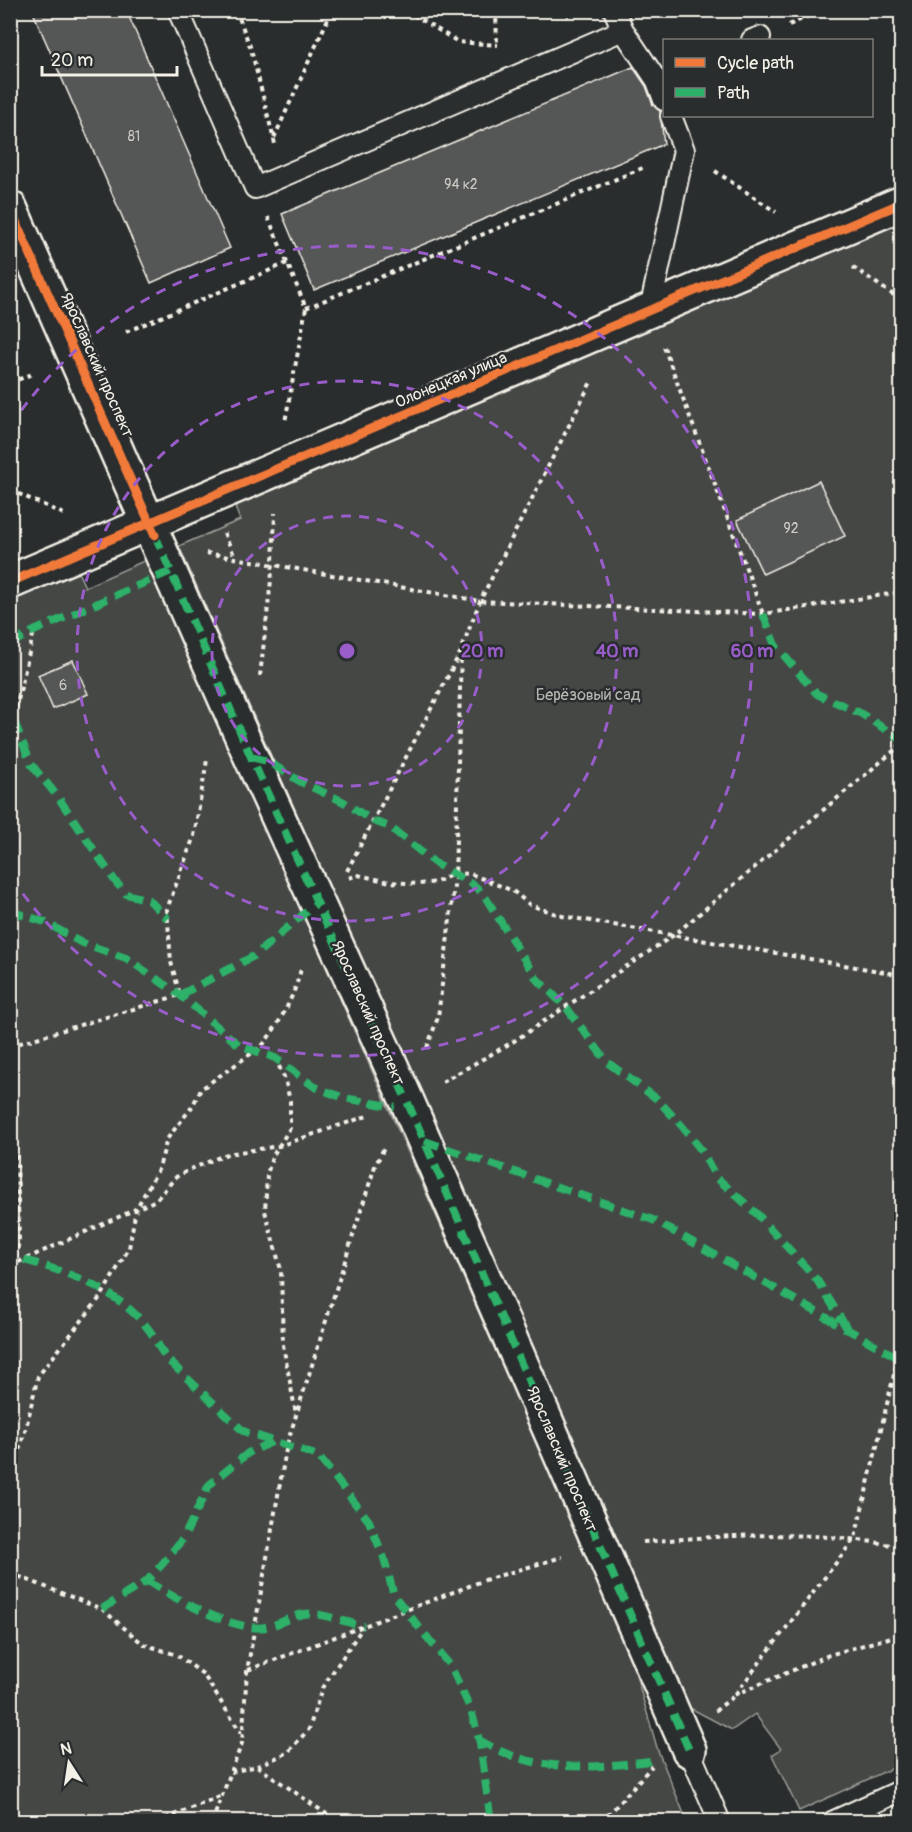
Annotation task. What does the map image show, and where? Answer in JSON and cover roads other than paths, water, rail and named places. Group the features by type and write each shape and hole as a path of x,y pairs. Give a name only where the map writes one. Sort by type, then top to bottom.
{"street":[{"name":"Олонецкая улица","path":"10,582 155,535 276,470 902,202"},
{"name":"Ярославский проспект","path":"10,208 407,1101 686,1744"}],"lane":[{"path":"178,10 255,188 623,30"},
{"path":"614,10 623,30 661,79"},
{"path":"650,310 684,150 670,117"},
{"name":"Ярославский проспект","path":"686,1744 720,1821"},
{"path":"832,1821 902,1790"}],"park label":[{"name":"Берёзовый сад","path":"588,695"}]}
